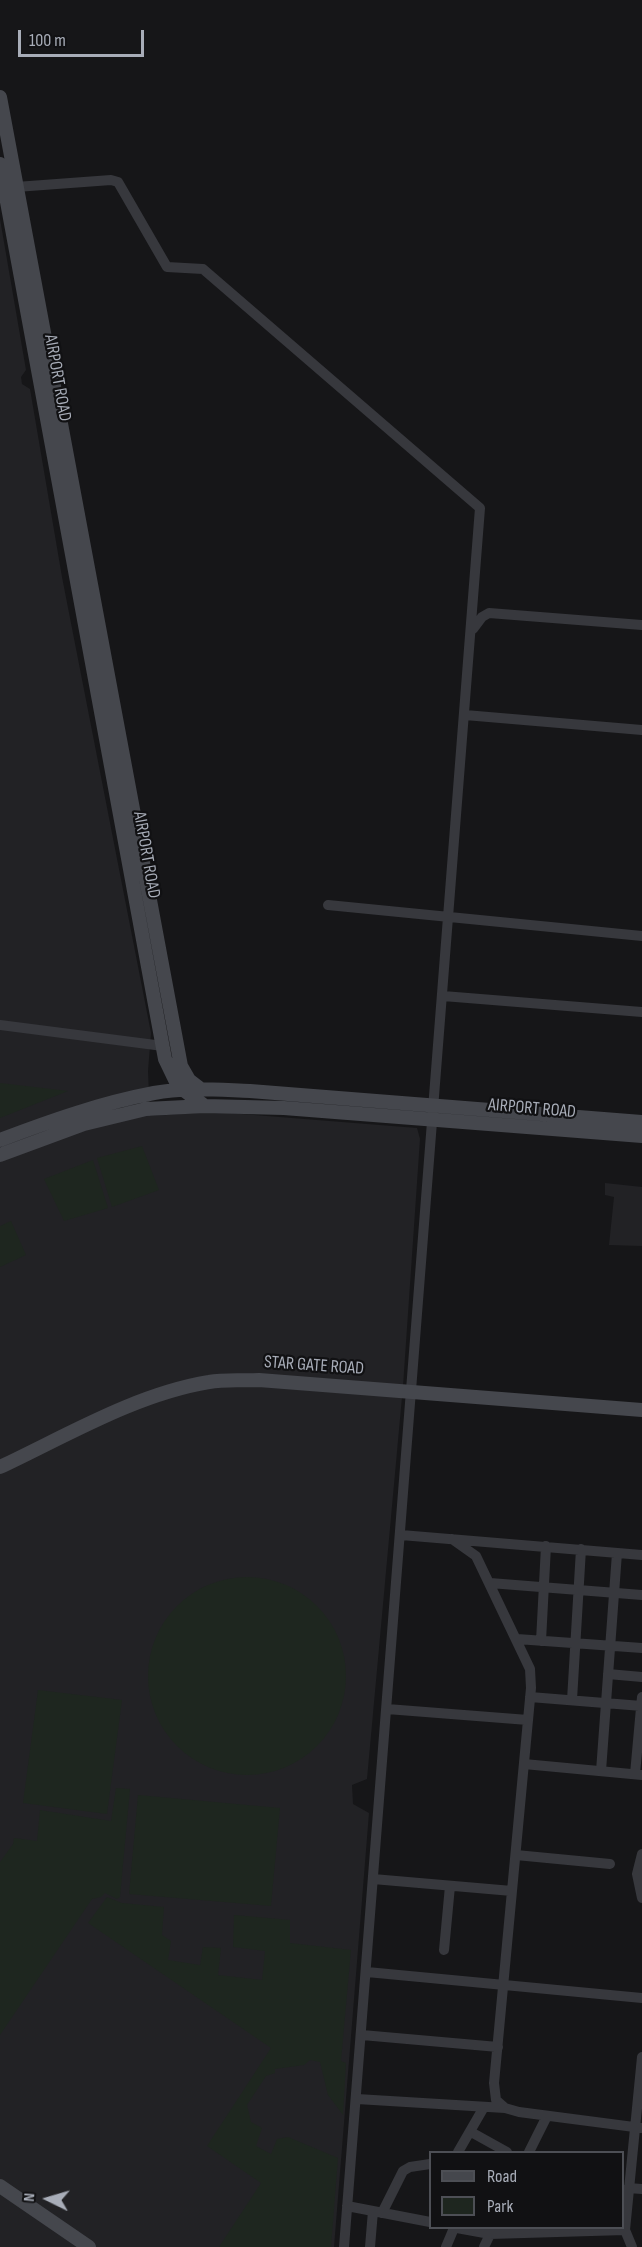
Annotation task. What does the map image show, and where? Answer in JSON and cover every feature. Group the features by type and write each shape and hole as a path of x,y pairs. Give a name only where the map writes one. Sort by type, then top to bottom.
{"main road":[{"name":"AIRPORT ROAD","path":"0,97 181,1066"},
{"name":"AIRPORT ROAD","path":"0,164 164,1053 178,1085"},
{"path":"148,1095 159,1083 164,1053"},
{"path":"181,1066 178,1085 205,1106"},
{"path":"181,1066 189,1080 202,1090"},
{"name":"AIRPORT ROAD","path":"0,1140 69,1114 166,1092 178,1085 202,1090 433,1112 642,1136"},
{"path":"146,1109 166,1092"},
{"name":"AIRPORT ROAD","path":"0,1155 84,1124 146,1109 205,1106 284,1108 433,1112 642,1122"},
{"name":"STAR GATE ROAD","path":"0,1467 103,1418 166,1392 210,1381 260,1380 642,1410"},
{"path":"0,2186 88,2247"}],"street":[{"path":"16,187 111,180 118,182 167,267 204,270 480,508 450,918 410,1391 401,1535 344,2247"},
{"path":"472,629 482,617 489,613 642,625"},
{"path":"465,715 642,730"},
{"path":"328,905 642,936"},
{"path":"443,996 642,1012"},
{"path":"0,1025 164,1053"},
{"path":"401,1535 642,1555"},
{"path":"452,1539 476,1556 530,1669 528,1720 494,2083 496,2100 505,2108"},
{"path":"541,1641 546,1546"},
{"path":"572,1700 581,1550"},
{"path":"601,1771 617,1553"},
{"path":"490,1583 642,1595"},
{"path":"517,1639 642,1648"},
{"path":"608,1674 642,1677"},
{"path":"530,1696 642,1706"},
{"path":"524,1764 639,1774 642,1697"},
{"path":"387,1709 528,1720"},
{"path":"642,1854 637,1874 642,1898"},
{"path":"516,1855 610,1864"},
{"path":"373,1879 512,1891"},
{"path":"444,1950 450,1886"},
{"path":"367,1972 504,1983 642,1998"},
{"path":"362,2035 498,2047"},
{"path":"632,2247 625,2230 628,2188 638,2128 642,2057"},
{"path":"357,2100 505,2108 638,2128"},
{"path":"459,2151 484,2107"},
{"path":"530,2151 547,2116"},
{"path":"471,2132 505,2151"},
{"path":"370,2247 378,2212 404,2171 410,2167 429,2164"},
{"path":"628,2188 642,2189"},
{"path":"347,2206 429,2222"},
{"path":"446,2247 455,2229"},
{"path":"468,2229 492,2231 625,2230"},
{"path":"484,2247 492,2231"}],"shaded area":[{"path":"0,219 26,370 21,377 22,384 30,389 62,577 151,1033 148,1071 150,1116 217,1112 417,1128 420,1139 403,1386 367,1779 352,1785 353,1804 369,1813 334,2247 0,2247"},
{"path":"605,1183 642,1187 642,1246 609,1245 614,1197 605,1195"}],"green space":[{"path":"0,1083 68,1091 0,1118"},
{"path":"142,1146 159,1190 112,1207 97,1158"},
{"path":"93,1160 108,1208 64,1221 44,1179"},
{"path":"11,1221 26,1255 0,1267 0,1226"},
{"path":"237,1577 257,1577 285,1584 310,1599 324,1613 339,1638 346,1666 346,1686 339,1714 324,1739 310,1753 276,1771 257,1775 237,1775 209,1768 184,1753 170,1739 152,1705 148,1686 148,1666 155,1638 170,1613 184,1599 218,1581"},
{"path":"38,1690 122,1700 107,1814 23,1803"},
{"path":"116,1788 130,1789 120,1897 117,1899 105,1893 101,1897 92,1899 0,2035 0,1862 13,1844 14,1838 37,1841 40,1810 111,1821"},
{"path":"138,1795 280,1808 271,1906 129,1894"},
{"path":"107,1897 122,1903 164,1907 162,1935 171,1941 168,1960 200,1965 203,1947 221,1948 218,1975 262,1980 265,1951 233,1947 234,1915 290,1920 290,1943 351,1950 341,2061 346,2063 343,2115 328,2095 320,2062 310,2060 304,2065 275,2069 275,2073 266,2076 247,2105 251,2122 262,2128 256,2146 271,2154 277,2139 288,2137 338,2158 331,2247 219,2247 261,2183 207,2146 271,2048 88,1923"}]}
